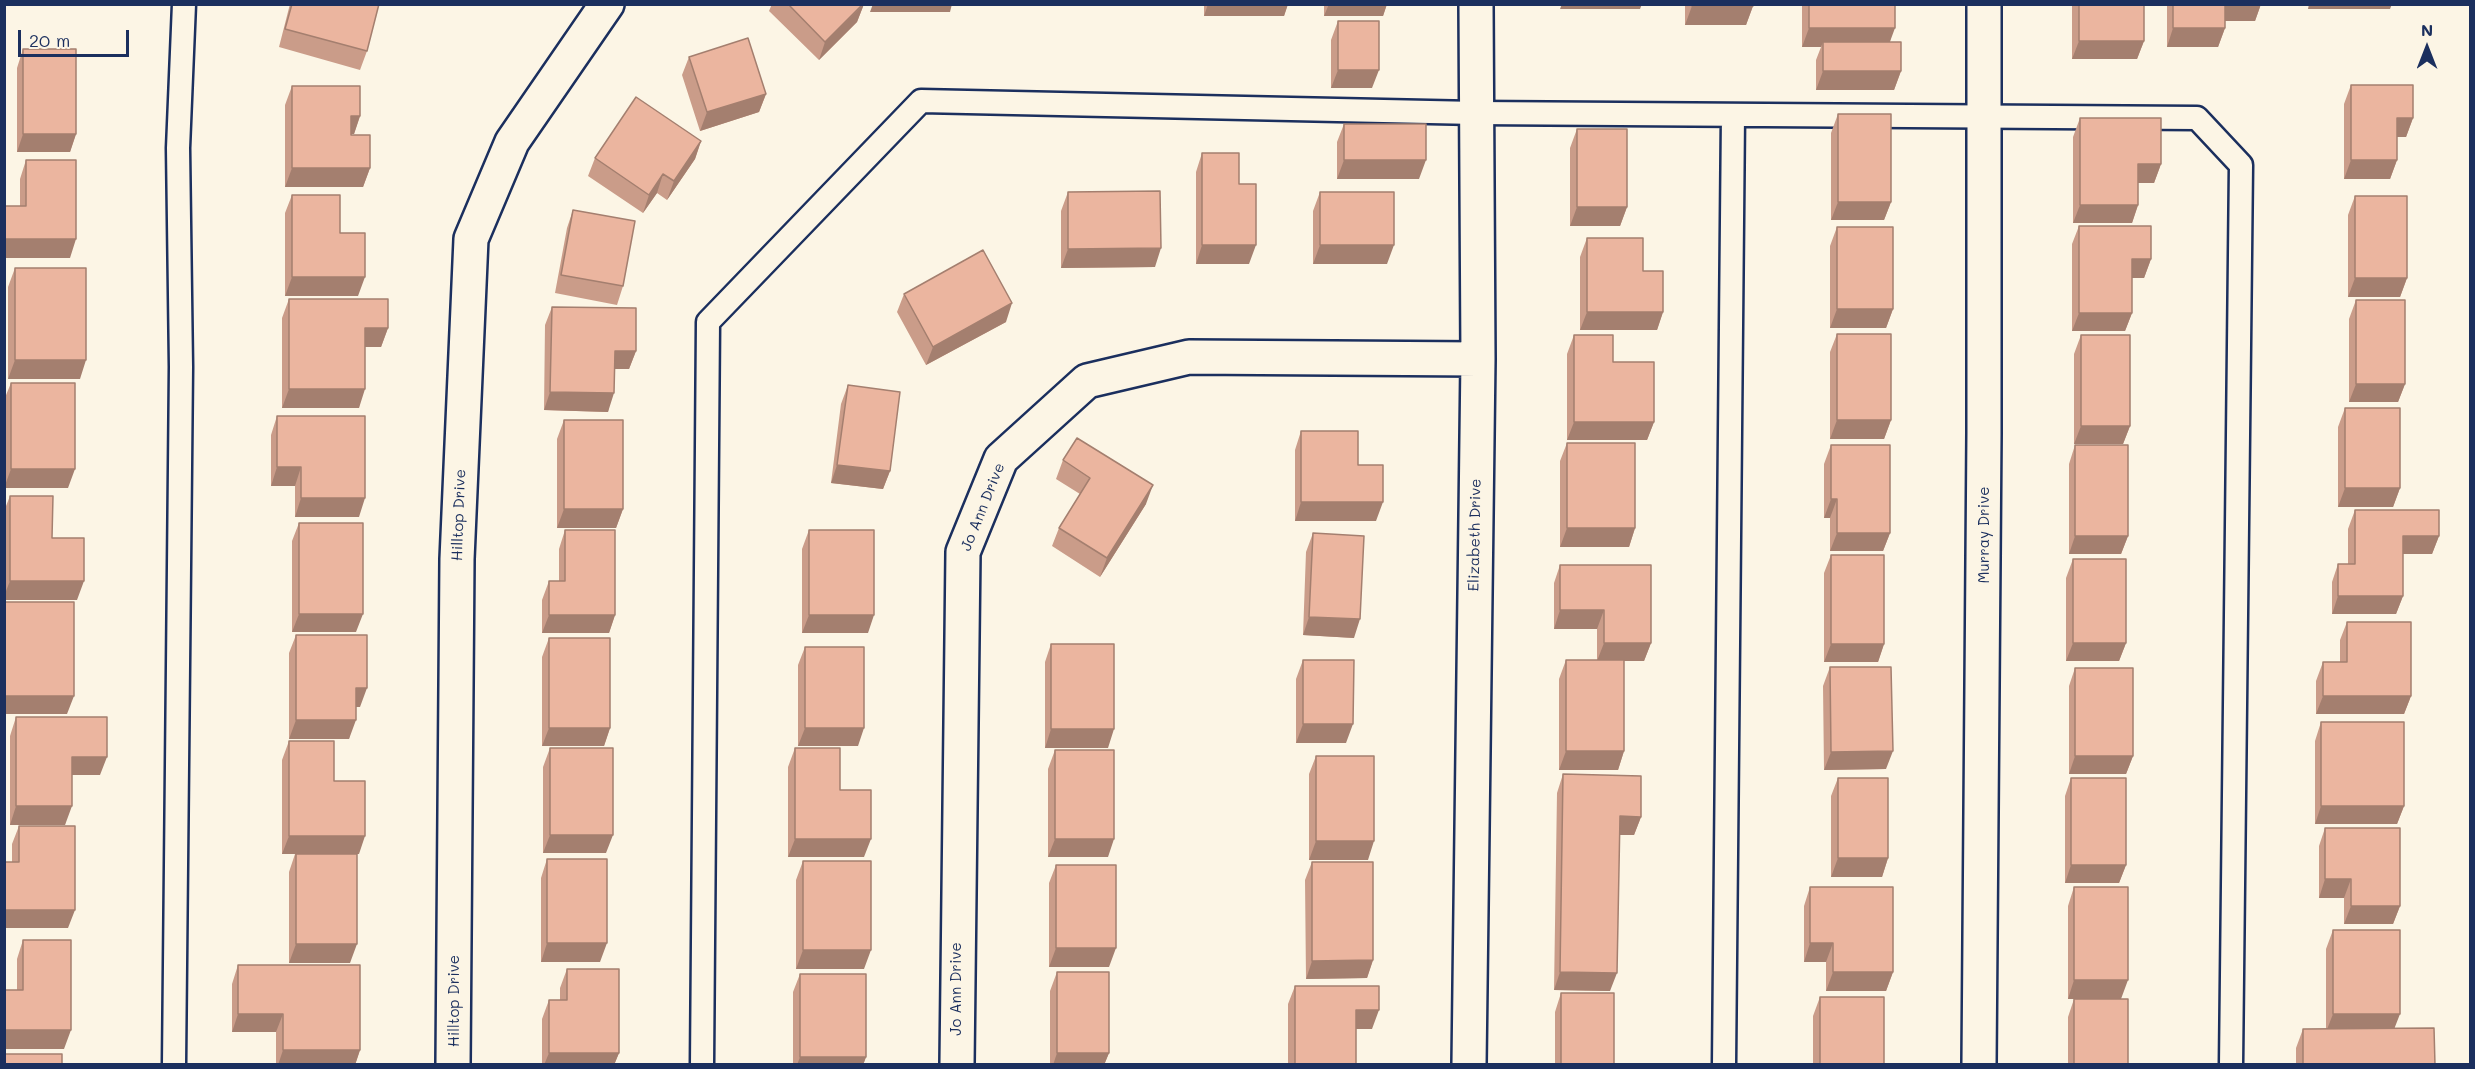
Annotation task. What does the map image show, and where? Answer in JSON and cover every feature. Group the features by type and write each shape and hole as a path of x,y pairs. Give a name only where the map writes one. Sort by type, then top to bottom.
{"street":[{"name":"Hilltop Drive","path":"453,1065 457,559 471,239 512,142 607,4"},
{"name":"Elizabeth Drive","path":"1469,1065 1478,359 1476,4"},
{"name":"Murray Drive","path":"1979,1065 1984,433 1984,4"},
{"name":"Jo Ann Drive","path":"957,1065 963,552 1001,459 1087,381 1190,357 1478,359"}],"lane":[{"path":"174,1065 181,367 178,148 184,4"},
{"path":"702,1065 708,322 921,101 1476,113 2197,118 2241,165 2231,1065"},
{"path":"1724,1065 1733,115"}],"building":[{"path":"292,4 379,4 367,51 285,29"},
{"path":"788,4 863,4 825,42"},
{"path":"1692,4 1753,4 1753,6 1692,6"},
{"path":"1809,4 1895,4 1895,28 1809,28"},
{"path":"2079,4 2144,4 2144,41 2079,41"},
{"path":"2173,4 2225,4 2225,28 2173,28"},
{"path":"1338,21 1379,21 1379,70 1338,70"},
{"path":"748,38 766,94 707,112 689,57"},
{"path":"1823,42 1901,42 1901,71 1823,71"},
{"path":"23,49 76,49 76,134 23,134"},
{"path":"2351,85 2413,85 2413,118 2397,118 2397,160 2351,160"},
{"path":"292,86 360,86 360,116 351,116 351,135 370,135 370,168 292,168"},
{"path":"636,97 701,141 674,181 663,174 649,195 595,158"},
{"path":"1838,114 1891,114 1891,202 1838,202"},
{"path":"2080,118 2161,118 2161,164 2138,164 2138,205 2080,205"},
{"path":"1344,124 1426,124 1426,160 1344,160"},
{"path":"1577,129 1627,129 1627,207 1577,207"},
{"path":"1202,153 1239,153 1239,184 1256,184 1256,245 1202,245"},
{"path":"26,160 76,160 76,239 4,239 4,206 26,206"},
{"path":"1160,191 1161,248 1068,249 1068,192"},
{"path":"1320,192 1394,192 1394,245 1320,245"},
{"path":"292,195 340,195 340,233 365,233 365,277 292,277"},
{"path":"2355,196 2407,196 2407,278 2355,278"},
{"path":"573,210 635,221 623,286 561,275"},
{"path":"2079,226 2151,226 2151,259 2132,259 2132,313 2079,313"},
{"path":"1837,227 1893,227 1893,309 1837,309"},
{"path":"1587,238 1643,238 1643,271 1663,271 1663,312 1587,312"},
{"path":"983,250 1012,303 933,347 904,294"},
{"path":"15,268 86,268 86,360 15,360"},
{"path":"289,299 388,299 388,328 365,328 365,389 289,389"},
{"path":"2356,300 2405,300 2405,384 2356,384"},
{"path":"552,307 636,308 636,351 615,351 614,393 550,392"},
{"path":"1837,334 1891,334 1891,420 1837,420"},
{"path":"1574,335 1613,335 1613,362 1654,362 1654,422 1574,422"},
{"path":"2081,335 2130,335 2130,426 2081,426"},
{"path":"11,383 75,383 75,469 11,469"},
{"path":"848,385 900,392 890,471 837,465"},
{"path":"2345,408 2400,408 2400,488 2345,488"},
{"path":"277,416 365,416 365,498 301,498 301,467 277,467"},
{"path":"564,420 623,420 623,509 564,509"},
{"path":"1301,431 1358,431 1358,465 1383,465 1383,502 1301,502"},
{"path":"1077,438 1153,485 1107,558 1059,528 1090,478 1063,460"},
{"path":"1567,443 1635,443 1635,528 1567,528"},
{"path":"1831,445 1890,445 1890,533 1837,533 1837,499 1831,499"},
{"path":"2075,445 2128,445 2128,536 2075,536"},
{"path":"10,496 53,496 52,538 84,538 84,581 10,581"},
{"path":"2355,510 2439,510 2439,536 2403,536 2403,596 2338,596 2338,564 2355,564"},
{"path":"299,523 363,523 363,614 299,614"},
{"path":"565,530 615,530 615,615 549,615 549,581 565,581"},
{"path":"809,530 874,530 874,615 809,615"},
{"path":"1313,533 1364,536 1360,619 1309,617"},
{"path":"1831,555 1884,555 1884,644 1831,644"},
{"path":"2073,559 2126,559 2126,643 2073,643"},
{"path":"1560,565 1651,565 1651,643 1604,643 1604,610 1560,610"},
{"path":"5,602 74,602 74,696 5,696"},
{"path":"2347,622 2411,622 2411,696 2323,696 2323,662 2347,662"},
{"path":"296,635 367,635 367,688 356,688 356,720 296,720"},
{"path":"549,638 610,638 610,728 549,728"},
{"path":"1051,644 1114,644 1114,729 1051,729"},
{"path":"805,647 864,647 864,728 805,728"},
{"path":"1303,660 1354,660 1353,724 1303,724"},
{"path":"1566,660 1624,660 1624,751 1566,751"},
{"path":"1830,667 1891,667 1893,751 1831,752"},
{"path":"2075,668 2133,668 2133,756 2075,756"},
{"path":"16,717 107,717 107,757 72,757 72,806 16,806"},
{"path":"2321,722 2404,722 2404,806 2321,806"},
{"path":"289,741 334,741 334,781 365,781 365,836 289,836"},
{"path":"550,748 613,748 613,835 550,835"},
{"path":"795,748 840,748 840,790 871,790 871,839 795,839"},
{"path":"1055,750 1114,750 1114,839 1055,839"},
{"path":"1316,756 1374,756 1374,841 1316,841"},
{"path":"1563,774 1641,776 1641,817 1620,816 1617,973 1560,972"},
{"path":"1838,778 1888,778 1888,858 1838,858"},
{"path":"2071,778 2126,778 2126,865 2071,865"},
{"path":"19,826 75,826 75,910 4,910 4,862 19,862"},
{"path":"2325,828 2400,828 2400,906 2351,906 2351,879 2325,879"},
{"path":"296,854 357,854 357,944 296,944"},
{"path":"547,859 607,859 607,943 547,943"},
{"path":"803,861 871,861 871,950 803,950"},
{"path":"1312,862 1373,862 1373,960 1312,961"},
{"path":"1056,865 1116,865 1116,948 1056,948"},
{"path":"1810,887 1893,887 1893,972 1833,972 1833,943 1810,943"},
{"path":"2074,887 2128,887 2128,980 2074,980"},
{"path":"2333,930 2400,930 2400,1014 2333,1014"},
{"path":"23,940 71,940 71,1030 4,1030 4,990 23,990"},
{"path":"238,965 360,965 360,1050 283,1050 283,1014 238,1014"},
{"path":"567,969 619,969 619,1053 549,1053 549,1000 567,1000"},
{"path":"1057,972 1109,972 1109,1053 1057,1053"},
{"path":"800,974 866,974 866,1057 800,1057"},
{"path":"1295,986 1379,986 1379,1010 1356,1010 1356,1064 1295,1064"},
{"path":"1561,993 1614,993 1614,1065 1561,1065"},
{"path":"1820,997 1884,997 1884,1065 1820,1065"},
{"path":"2074,999 2128,999 2128,1065 2074,1065"},
{"path":"2434,1028 2435,1065 2303,1065 2303,1029"},
{"path":"5,1054 62,1054 62,1065 5,1065"}]}
